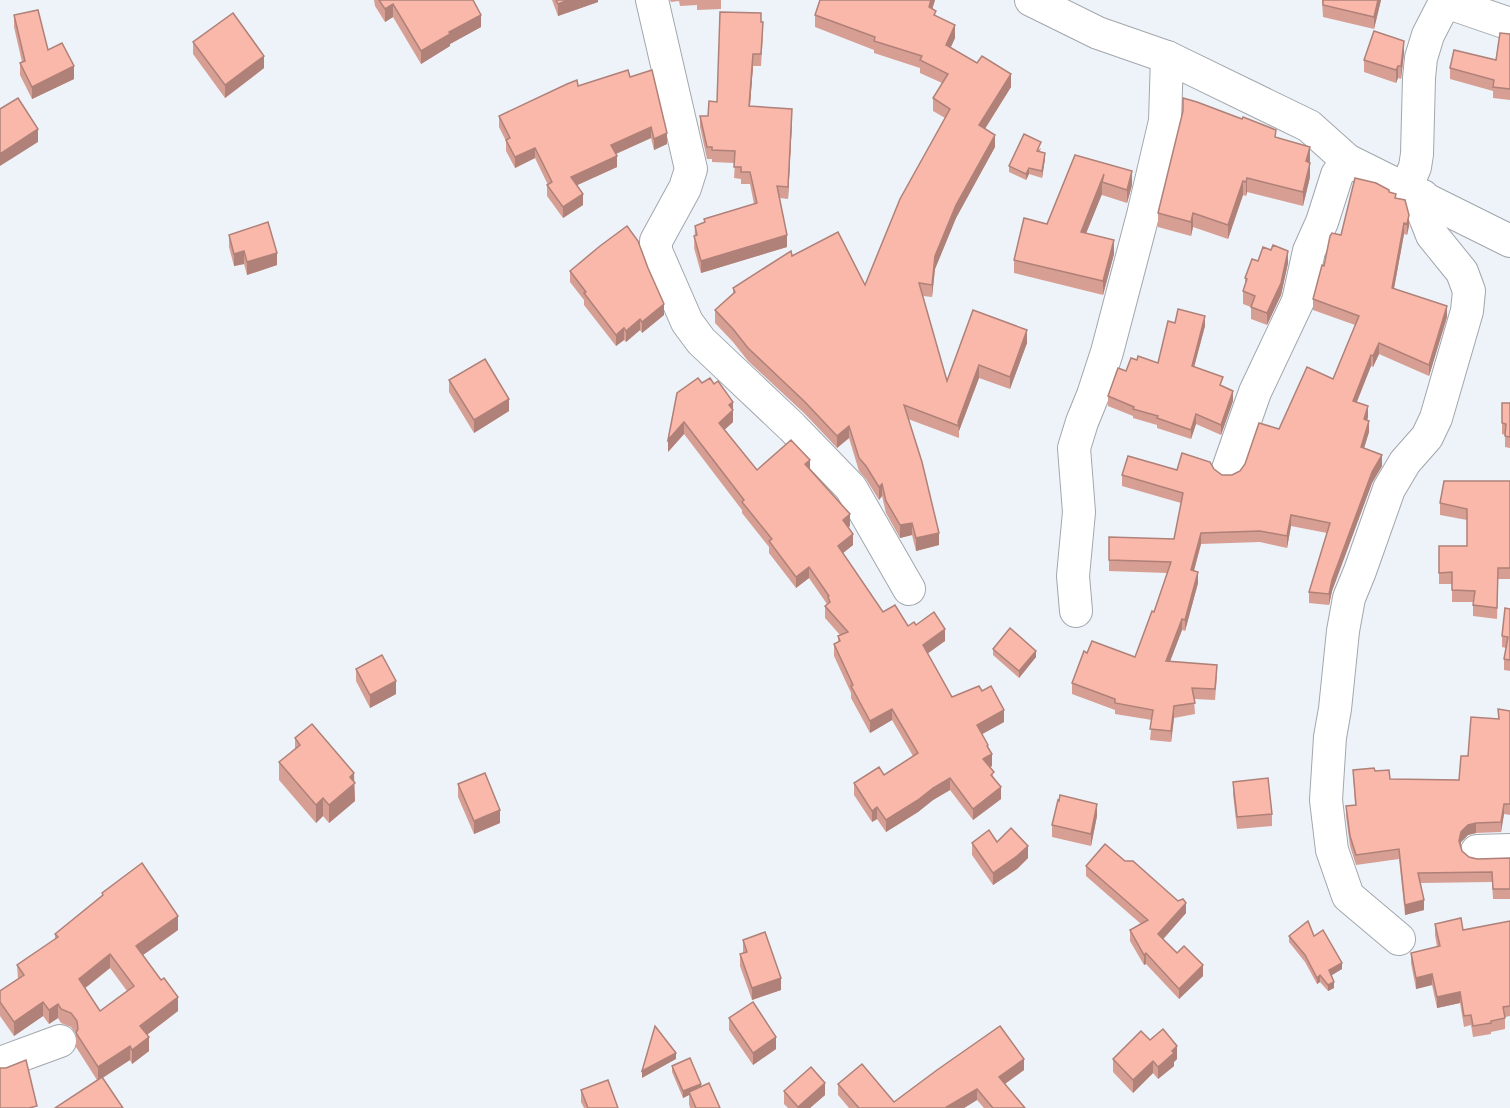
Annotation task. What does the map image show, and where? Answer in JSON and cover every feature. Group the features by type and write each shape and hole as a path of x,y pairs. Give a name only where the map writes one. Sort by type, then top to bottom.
{"street":[{"path":"652,0 691,170 685,188 656,241 656,251 687,322 701,341 792,427 851,488 909,589"},
{"path":"1031,0 1098,33 1167,57 1309,126 1347,160 1510,241"},
{"path":"1399,939 1348,896 1332,850 1326,801 1330,737 1349,597 1389,489 1405,462 1427,436 1436,418 1467,311 1469,291 1462,272 1432,235 1414,192 1421,58 1428,35 1446,1 1510,24"},
{"path":"1076,611 1073,576 1079,513 1074,448 1107,352 1165,121 1167,57"},
{"path":"1228,469 1255,392 1298,301 1309,251 1322,222 1337,175 1347,160"},
{"path":"1478,851 1510,850"},
{"path":"0,1063 60,1041"}],"building":[{"path":"379,0 473,0 481,15 449,32 450,34 421,51 393,4 385,9"},
{"path":"556,0 568,0 558,4"},
{"path":"820,0 931,0 929,7 936,11 934,15 955,25 946,45 977,63 982,56 1011,74 979,125 995,135 956,205 935,256 932,285 919,283 947,381 973,310 1027,330 1010,377 979,365 958,422 959,426 904,405 922,462 939,533 916,538 912,523 900,525 886,501 882,484 879,487 859,458 849,426 837,436 748,348 715,310 735,292 733,288 791,251 792,256 838,232 865,285 900,199 950,109 933,98 948,74 920,60 922,56 874,41 875,37 815,15"},
{"path":"1323,0 1378,0 1374,17 1323,5"},
{"path":"38,10 48,50 62,43 74,66 32,87 20,63 25,61 14,15"},
{"path":"720,12 761,13 761,22 763,22 761,54 753,54 749,106 792,109 788,187 777,186 787,235 701,261 694,236 697,235 695,226 705,222 704,219 757,203 750,172 741,172 741,167 734,167 735,151 712,150 712,147 707,147 700,116 708,116 709,101 717,102"},
{"path":"233,13 264,56 225,85 193,42"},
{"path":"1374,31 1404,41 1401,66 1398,66 1396,70 1364,60"},
{"path":"1500,33 1510,34 1510,89 1493,87 1494,80 1450,68 1454,50 1496,60"},
{"path":"628,70 630,77 652,70 667,133 654,139 651,127 611,145 617,156 571,177 583,194 563,207 547,185 552,182 535,148 515,157 506,140 510,138 499,116 577,80 578,86"},
{"path":"18,98 38,129 0,154 0,109"},
{"path":"1183,98 1242,119 1243,117 1276,130 1275,137 1310,147 1306,161 1310,163 1303,192 1247,178 1246,182 1243,181 1228,225 1193,213 1191,222 1158,213 1183,111"},
{"path":"1024,134 1041,142 1037,151 1045,153 1042,171 1029,168 1026,174 1009,166"},
{"path":"1075,155 1132,171 1127,190 1102,182 1104,174 1081,232 1114,240 1103,281 1014,260 1024,218 1047,224"},
{"path":"1355,178 1376,183 1396,194 1395,198 1405,200 1409,215 1407,224 1404,223 1392,288 1447,306 1429,365 1379,343 1373,356 1371,355 1353,401 1368,406 1364,419 1369,421 1361,447 1382,455 1372,472 1332,580 1329,594 1309,592 1330,523 1291,515 1287,536 1260,531 1201,533 1191,570 1198,572 1185,620 1182,619 1166,661 1217,665 1215,689 1192,688 1195,703 1174,706 1171,731 1150,729 1153,710 1115,703 1115,699 1072,683 1084,651 1087,653 1092,641 1135,657 1152,611 1154,612 1171,562 1109,560 1109,537 1174,539 1183,493 1122,475 1128,456 1177,470 1182,453 1210,462 1214,469 1222,475 1232,475 1240,471 1245,464 1259,423 1279,429 1307,367 1333,379 1359,316 1313,299 1322,265 1324,266 1330,236 1332,233 1341,235"},
{"path":"268,222 277,253 247,262 244,251 234,254 229,235"},
{"path":"627,226 638,241 664,304 642,322 640,319 626,331 624,328 616,335 570,271"},
{"path":"1273,245 1288,251 1281,283 1267,313 1251,307 1255,296 1243,291 1252,259 1258,261 1263,247 1271,250"},
{"path":"1178,309 1205,316 1192,366 1223,377 1220,385 1233,391 1221,425 1196,414 1191,430 1157,418 1158,416 1133,409 1134,407 1108,396 1118,368 1126,371 1131,358 1137,360 1138,356 1158,363 1168,321 1175,323"},
{"path":"485,359 509,399 474,420 449,380"},
{"path":"698,378 702,383 710,378 714,384 718,381 733,402 729,405 733,410 719,423 757,470 791,440 810,460 805,464 850,514 843,520 853,534 838,546 883,612 895,605 908,626 914,622 916,625 934,612 945,629 923,645 952,697 979,686 982,691 991,686 1004,710 977,725 992,754 983,759 994,772 991,775 1001,787 973,809 950,778 886,820 877,807 872,811 854,783 879,767 884,775 918,753 892,709 870,721 851,686 853,685 834,644 840,641 838,636 848,632 825,606 830,602 829,596 809,567 796,577 769,541 772,539 742,502 744,500 684,422 668,440 677,393"},
{"path":"1502,403 1510,403 1510,437 1505,436 1506,424 1502,423"},
{"path":"1444,481 1510,481 1510,568 1498,568 1497,608 1473,605 1475,591 1452,590 1452,572 1439,573 1439,546 1467,546 1467,509 1440,503"},
{"path":"1505,608 1510,609 1510,660 1504,659 1508,637 1502,636"},
{"path":"1010,628 1036,651 1019,671 993,649"},
{"path":"382,655 396,681 370,695 356,669"},
{"path":"1498,709 1510,711 1510,804 1504,804 1501,822 1468,825 1461,832 1459,841 1462,851 1469,857 1477,859 1510,858 1510,889 1493,889 1492,872 1418,873 1424,900 1405,905 1399,849 1356,855 1350,836 1346,806 1356,805 1353,770 1374,768 1375,771 1389,770 1390,779 1459,780 1461,756 1468,756 1471,717 1499,719"},
{"path":"312,724 354,773 350,777 355,783 329,805 323,798 316,805 279,762 300,745 295,738"},
{"path":"485,773 500,810 474,821 458,784"},
{"path":"1268,778 1272,814 1237,817 1233,782"},
{"path":"1060,795 1097,804 1091,834 1052,825"},
{"path":"1011,828 1028,846 993,873 972,843 989,830 997,842"},
{"path":"1105,844 1125,861 1133,861 1178,901 1183,899 1186,903 1158,934 1177,953 1184,946 1203,965 1179,989 1146,953 1144,955 1130,930 1148,920 1086,866"},
{"path":"142,863 178,916 136,946 161,980 164,978 178,997 140,1026 149,1037 132,1050 130,1046 98,1067 76,1033 77,1021 71,1013 61,1009 58,1004 49,1010 43,1002 14,1022 0,1002 0,991 24,975 17,965 58,937 55,934 103,895 102,893","holes":["110,954 134,986 100,1011 79,979"]},
{"path":"1461,918 1463,930 1510,921 1510,1006 1503,1007 1505,1018 1473,1026 1471,1015 1464,1016 1460,992 1437,997 1432,974 1416,978 1411,953 1440,946 1435,924"},
{"path":"1308,921 1314,936 1323,930 1342,963 1329,970 1334,982 1328,985 1320,975 1317,978 1305,955 1289,936"},
{"path":"765,932 781,978 752,988 740,954 747,952 743,940"},
{"path":"753,1002 776,1037 753,1053 729,1018"},
{"path":"655,1026 676,1053 642,1071"},
{"path":"1000,1026 1024,1059 999,1077 1025,1108 993,1108 977,1089 945,1108 859,1108 838,1084 862,1064 894,1102"},
{"path":"1163,1029 1177,1046 1172,1051 1174,1053 1158,1067 1153,1061 1133,1080 1113,1059 1141,1031 1150,1040"},
{"path":"690,1058 701,1084 683,1091 672,1066"},
{"path":"26,1060 37,1106 0,1108 0,1068"},
{"path":"811,1067 825,1083 798,1107 784,1091"},
{"path":"102,1077 123,1108 55,1108"},
{"path":"608,1080 618,1108 588,1108 581,1090"},
{"path":"709,1083 720,1108 696,1108 689,1092"}]}
